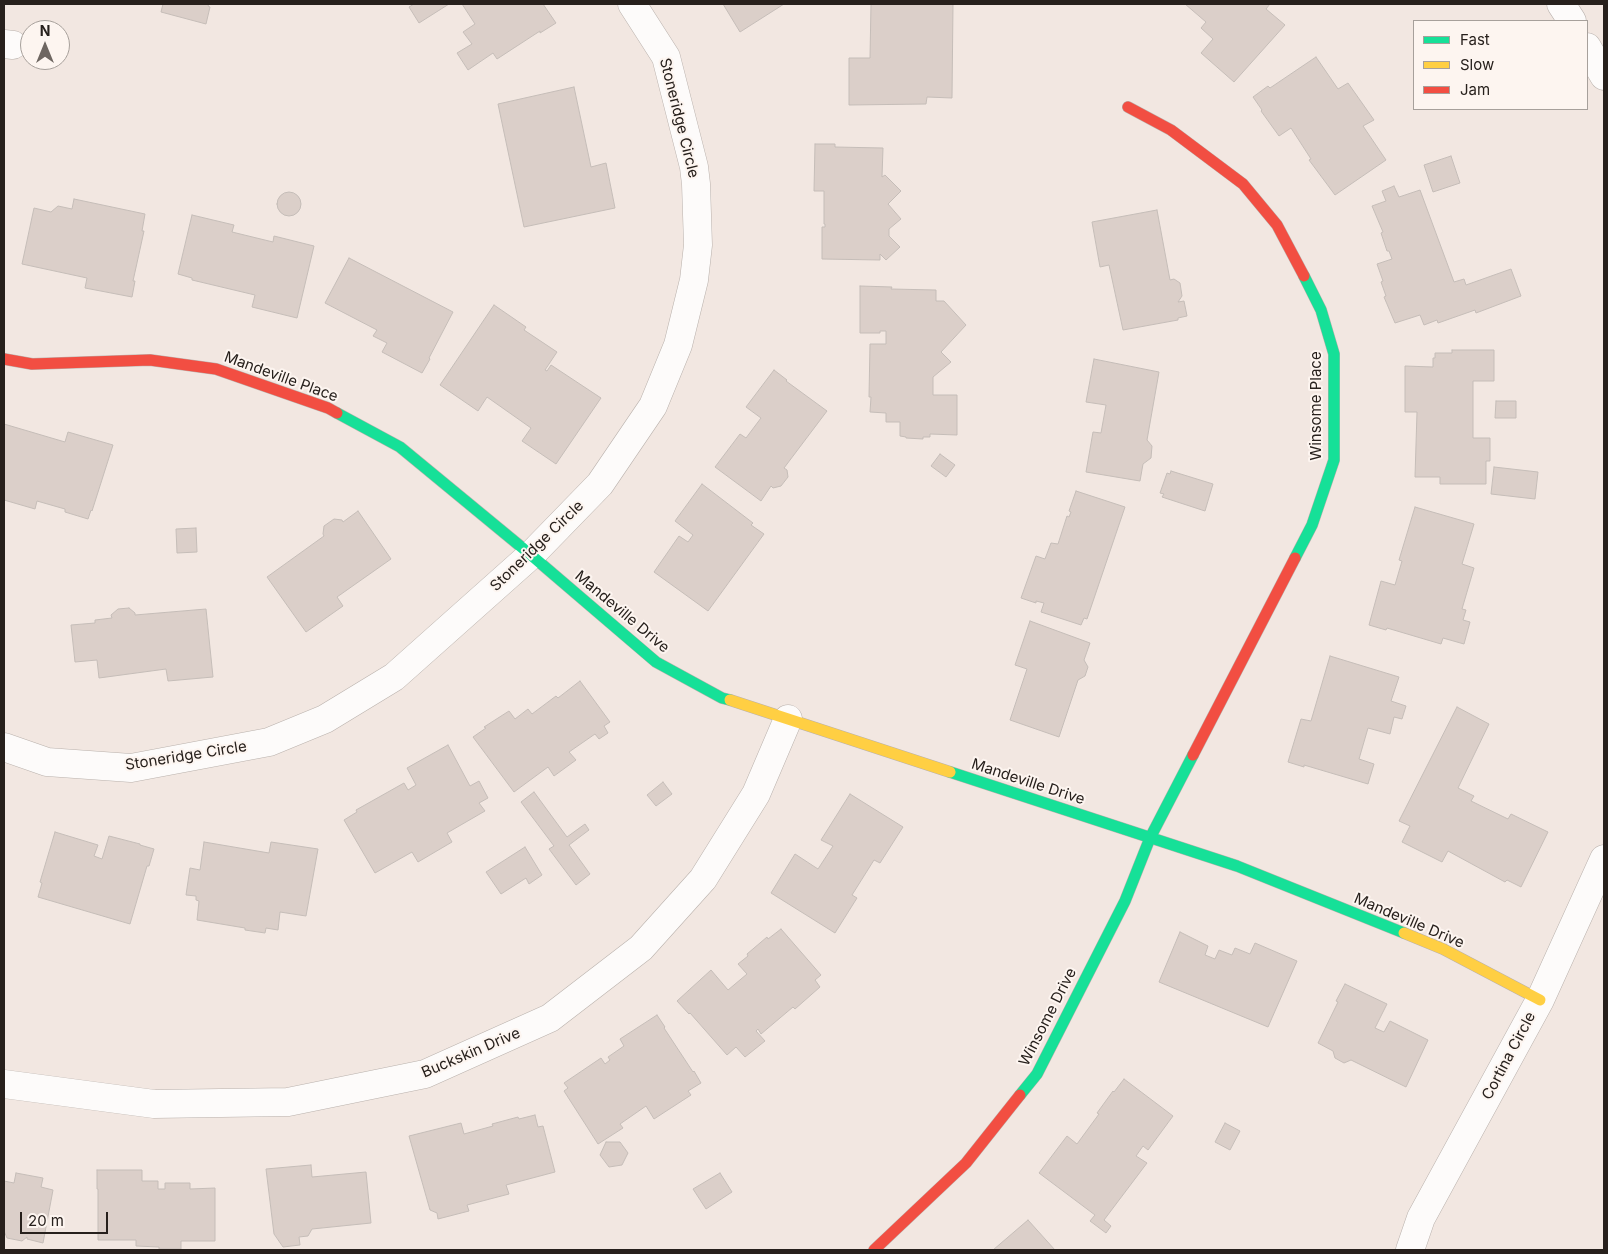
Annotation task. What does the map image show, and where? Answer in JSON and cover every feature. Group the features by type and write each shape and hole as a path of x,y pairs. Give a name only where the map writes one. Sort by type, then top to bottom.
{"street":[{"name":"Stoneridge Circle","path":"4,747 47,762 132,768 269,742 326,720 394,677 531,555 600,484 653,406 678,345 694,280 698,246 694,167 666,57 632,4"},
{"path":"1561,4 1571,20"},
{"path":"1588,49 1604,76"},
{"name":"Winsome Place","path":"1128,107 1172,130 1244,184 1278,224 1321,310 1334,354 1334,460 1312,525 1150,838"},
{"name":"Mandeville Place","path":"4,359 32,364 150,360 216,369 328,408 400,447 531,555"},
{"name":"Mandeville Drive","path":"531,555 656,662 722,698 1237,866 1443,950 1540,1000"},
{"name":"Buckskin Drive","path":"4,1084 154,1104 288,1102 425,1074 550,1018 641,948 703,879 756,794 788,720"},
{"name":"Winsome Drive","path":"874,1250 966,1163 1037,1074 1125,901 1150,838"},
{"name":"Cortina Circle","path":"1410,1250 1421,1218 1540,1000 1604,859"}],"building":[{"path":"163,4 209,4 206,24 161,12"},
{"path":"414,4 449,4 419,23 409,7"},
{"path":"462,4 543,4 556,23 540,33 540,31 497,59 493,53 468,70 457,53 472,44 463,32 475,24"},
{"path":"723,4 784,4 740,32"},
{"path":"871,4 953,4 952,98 927,97 926,104 849,105 849,58 870,58"},
{"path":"1185,4 1270,4 1266,9 1285,25 1234,82 1201,53 1213,39 1201,28 1206,22"},
{"path":"1316,57 1338,89 1348,83 1374,120 1363,126 1386,160 1335,195 1309,160 1311,159 1291,128 1279,136 1253,97 1268,86 1270,88"},
{"path":"574,87 591,167 606,163 615,208 524,227 498,104"},
{"path":"815,144 835,144 835,147 883,148 882,177 885,175 901,191 888,204 901,219 889,229 889,236 900,247 886,260 880,254 880,260 822,259 822,227 825,227 824,191 814,191"},
{"path":"1451,156 1460,183 1433,192 1424,165"},
{"path":"1394,186 1399,197 1420,190 1454,282 1464,279 1466,285 1511,269 1521,296 1476,313 1475,310 1438,323 1437,320 1424,325 1420,315 1395,323 1384,297 1386,296 1381,282 1383,281 1377,264 1392,259 1389,251 1387,251 1381,233 1383,232 1372,206 1386,201 1382,191"},
{"path":"289,192 297,196 301,204 297,212 289,216 281,212 277,204 281,196"},
{"path":"74,199 145,214 142,231 144,231 133,281 135,281 132,297 85,288 87,278 22,264 34,208 51,212 58,206 72,209"},
{"path":"1157,210 1170,280 1174,279 1180,283 1182,296 1178,302 1184,301 1187,316 1178,318 1178,320 1123,330 1109,265 1100,267 1092,222"},
{"path":"192,215 234,225 232,232 273,242 274,236 314,246 297,318 252,307 255,295 192,280 192,278 178,274"},
{"path":"349,258 453,312 422,373 382,352 387,343 373,336 377,330 325,303"},
{"path":"860,286 936,290 936,301 944,301 966,325 941,352 951,362 933,377 933,395 957,395 957,435 930,434 930,437 923,437 923,439 906,438 900,436 900,422 886,422 886,413 870,412 870,344 886,344 886,331 880,331 880,333 860,333"},
{"path":"494,305 526,327 524,330 557,352 545,370 547,371 551,365 601,398 556,464 522,441 531,428 487,397 478,411 440,385"},
{"path":"1452,350 1494,350 1494,381 1473,381 1473,438 1490,438 1490,461 1486,461 1486,484 1440,484 1440,477 1415,477 1417,412 1405,412 1405,366 1433,367 1435,353 1452,353"},
{"path":"1094,359 1159,372 1147,440 1152,446 1151,458 1143,464 1140,481 1086,472 1093,432 1101,433 1106,405 1086,402"},
{"path":"774,370 827,411 784,468 787,470 788,477 781,486 773,488 771,486 761,501 715,467 740,434 746,438 761,418 746,407"},
{"path":"1496,401 1516,401 1516,418 1495,418"},
{"path":"4,424 65,442 68,432 113,445 88,519 65,512 65,509 37,501 35,509 4,500"},
{"path":"940,454 955,465 946,477 931,466"},
{"path":"1494,467 1538,472 1535,499 1491,494"},
{"path":"1171,471 1213,484 1205,511 1162,497 1164,494 1160,493 1167,473 1170,474"},
{"path":"702,484 753,523 751,525 764,534 708,611 654,572 679,536 688,542 693,535 675,521"},
{"path":"1076,491 1125,507 1087,619 1084,618 1081,625 1041,612 1044,603 1036,601 1036,603 1021,598 1036,556 1045,559 1051,543 1058,544 1067,516 1069,517 1071,512 1069,511"},
{"path":"1415,507 1474,524 1462,564 1474,568 1462,609 1466,610 1463,620 1470,622 1464,644 1443,638 1441,644 1387,628 1386,630 1369,625 1381,581 1395,585 1402,561 1399,560"},
{"path":"358,511 391,559 337,597 343,606 306,632 267,577 324,536 324,526 334,519 342,520 343,522"},
{"path":"196,528 197,552 177,553 176,529"},
{"path":"129,608 135,615 206,609 213,677 168,681 166,669 99,678 97,660 75,662 71,625 95,623 95,620 112,618 111,615 118,609"},
{"path":"1030,621 1090,643 1084,660 1088,667 1085,676 1078,680 1059,737 1010,720 1027,669 1015,665"},
{"path":"1330,656 1399,677 1391,701 1406,706 1402,719 1394,717 1390,734 1368,728 1359,759 1374,764 1368,784 1288,762 1301,719 1311,721"},
{"path":"580,681 610,722 604,726 608,733 599,739 595,734 569,752 576,760 554,776 548,767 514,792 473,737 486,728 484,727 509,711 515,719 528,709 532,714 556,696 558,698"},
{"path":"1457,707 1489,724 1458,788 1474,796 1471,801 1508,819 1511,814 1548,832 1521,887 1507,880 1505,882 1448,851 1442,862 1402,842 1410,826 1399,821"},
{"path":"448,745 470,786 479,781 488,798 479,803 485,811 447,833 452,842 418,862 412,852 375,873 344,820 357,812 356,810 404,783 408,790 416,785 407,768"},
{"path":"663,782 672,794 656,806 647,795"},
{"path":"534,792 567,837 585,824 589,830 569,845 590,874 576,885 549,849 554,846 521,802"},
{"path":"850,794 903,827 880,863 874,860 852,895 857,898 835,933 771,893 795,854 818,869 833,846 821,840"},
{"path":"55,832 98,845 94,856 102,859 109,836 154,849 130,924 38,897 42,883 40,882"},
{"path":"204,842 269,853 271,842 318,849 306,916 280,912 278,930 266,928 265,933 197,920 199,901 196,900 196,896 186,895 190,868 200,870"},
{"path":"525,847 542,875 529,884 526,878 501,894 486,872"},
{"path":"781,929 821,975 815,980 820,987 795,1009 793,1007 761,1034 758,1029 756,1031 765,1041 745,1057 736,1047 727,1055 677,1001 711,970 728,990 747,974 738,964 767,937 768,939"},
{"path":"1180,932 1208,946 1205,955 1215,959 1219,950 1232,955 1235,948 1250,954 1255,943 1297,961 1268,1027 1159,982"},
{"path":"1345,984 1387,1004 1375,1028 1384,1032 1390,1021 1428,1040 1406,1087 1351,1060 1344,1063 1335,1058 1333,1051 1318,1043"},
{"path":"657,1015 701,1083 688,1091 691,1095 654,1119 646,1106 620,1124 623,1128 598,1144 564,1091 568,1088 564,1083 601,1058 605,1064 610,1060 608,1057 624,1046 620,1039"},
{"path":"1124,1079 1173,1116 1148,1150 1143,1146 1136,1156 1147,1163 1104,1220 1111,1226 1106,1233 1090,1221 1095,1215 1039,1173 1067,1136 1077,1144 1099,1114 1097,1113"},
{"path":"535,1115 538,1127 543,1126 555,1172 506,1185 509,1194 467,1205 469,1211 438,1219 437,1213 430,1210 409,1136 461,1123 464,1134 518,1117 519,1119"},
{"path":"1225,1123 1240,1131 1230,1150 1215,1142"},
{"path":"606,1142 620,1142 628,1153 622,1165 609,1167 600,1155"},
{"path":"311,1165 312,1177 366,1172 371,1223 312,1229 308,1236 299,1237 300,1245 283,1247 274,1234 266,1169"},
{"path":"97,1170 142,1170 142,1181 158,1181 158,1189 165,1189 165,1183 190,1183 190,1189 215,1188 215,1241 181,1241 181,1249 159,1249 159,1247 136,1246 136,1240 98,1240"},
{"path":"16,1173 43,1178 41,1187 53,1190 43,1243 27,1239 27,1237 22,1241 7,1238 4,1231 4,1181 14,1183"},
{"path":"720,1173 732,1192 706,1209 693,1189"},
{"path":"1028,1220 1055,1250 993,1250"}],"traffic: fast":[{"path":"1295,558 1312,525 1334,460 1334,354 1321,310 1304,276"},
{"path":"337,413 400,447 531,555 656,662 722,698 730,700"},
{"path":"1020,1095 1037,1074 1125,901 1150,838 1193,755"},
{"path":"950,772 1237,866 1404,933"}],"traffic: slow":[{"path":"730,700 950,772"},
{"path":"1404,933 1443,949 1540,1000"}],"traffic: jam":[{"path":"1128,107 1171,130 1243,184 1277,225 1304,276"},
{"path":"4,359 32,364 150,360 216,369 328,408 337,413"},
{"path":"1193,755 1295,558"},
{"path":"874,1250 966,1163 1020,1095"}]}
